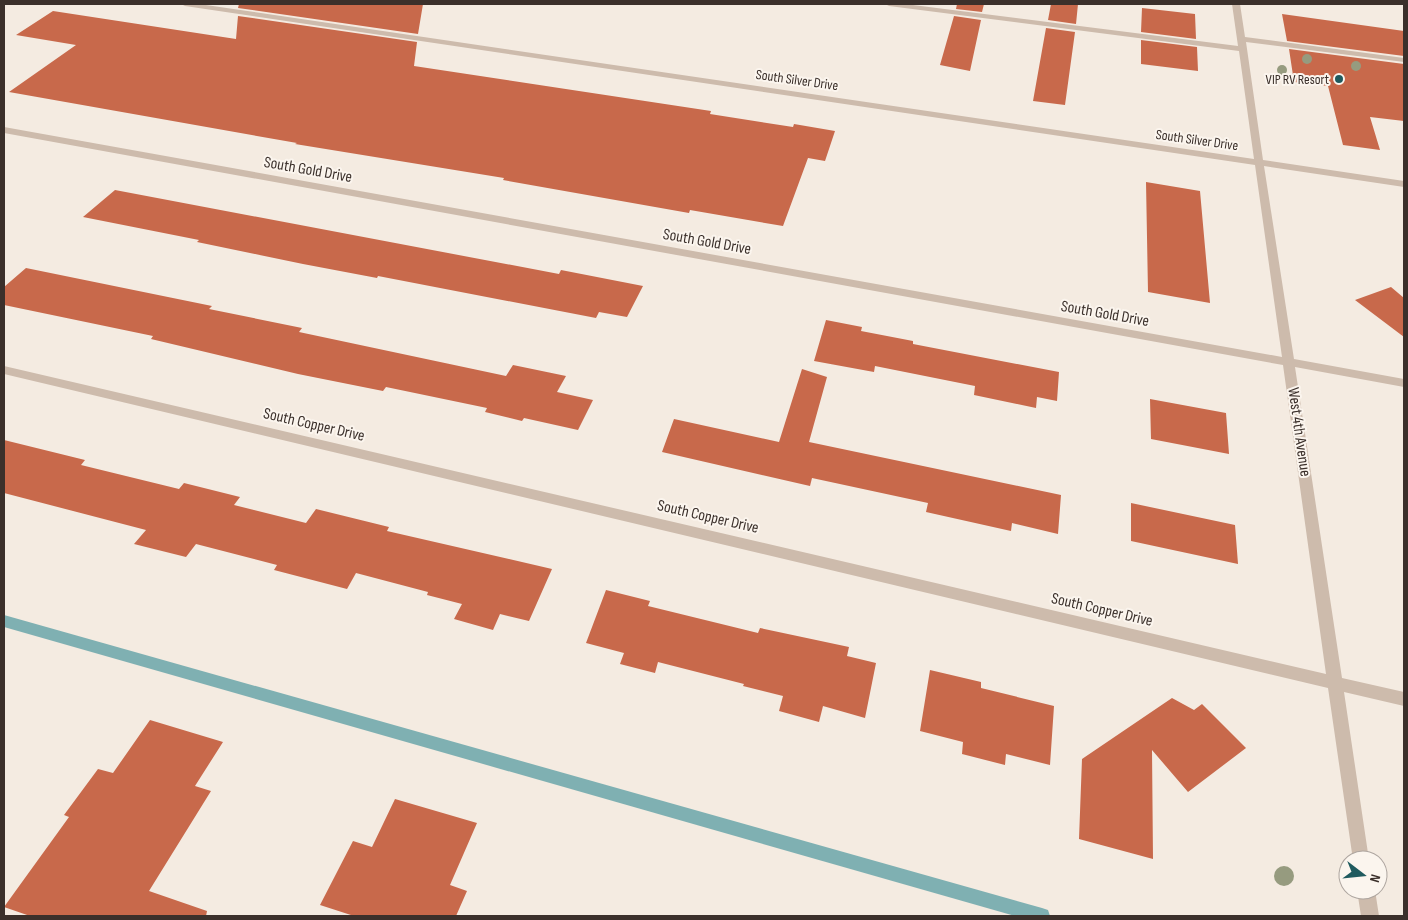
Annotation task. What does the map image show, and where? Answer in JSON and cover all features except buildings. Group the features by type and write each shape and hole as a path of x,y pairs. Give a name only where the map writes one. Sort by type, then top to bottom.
{"street":[{"name":"South Silver Drive","path":"185,4 1404,184"},
{"path":"889,4 1243,49"},
{"name":"West 4th Avenue","path":"1236,4 1359,850"},
{"path":"1241,39 1404,60"},
{"name":"South Gold Drive","path":"4,130 1404,383"},
{"name":"South Copper Drive","path":"4,370 1404,699"},
{"path":"1368,900 1370,916"}],"waterway":[{"path":"4,621 1042,916"}],"place":[{"name":"VIP RV Resort","path":"1339,79"}]}
